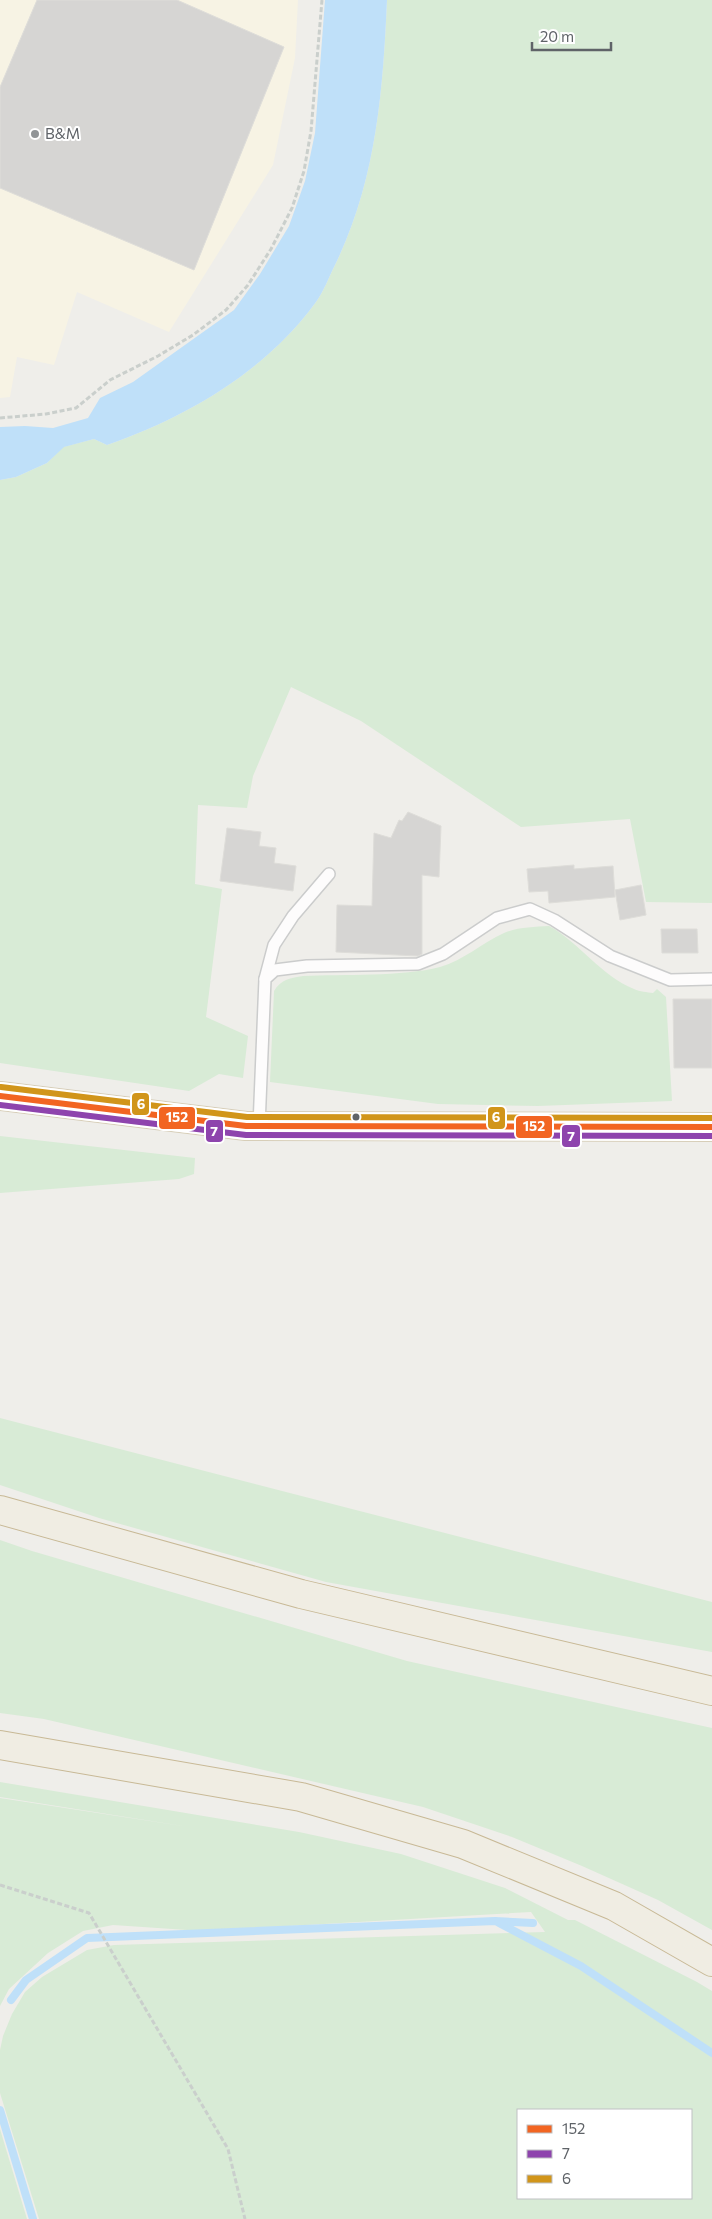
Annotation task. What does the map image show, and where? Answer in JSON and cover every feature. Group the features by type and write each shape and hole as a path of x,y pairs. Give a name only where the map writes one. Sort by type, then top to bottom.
{"highway":[{"path":"0,1510 301,1594 712,1691"},
{"path":"0,1745 301,1797 463,1844 614,1906 712,1962"}],"main road":[{"path":"0,1096 259,1126 712,1127"}],"lane":[{"path":"259,1126 265,979 274,946 293,916 329,874"},
{"path":"265,979 275,970 307,966 418,964 443,954 497,918 530,909 554,920 610,956 670,980 712,979"}],"path":[{"path":"0,418 46,414 76,408 110,380 158,356 193,335 226,310 248,285 271,249 292,208 304,171 312,131 322,0"},
{"path":"0,1885 89,1913 228,2149 245,2219"}],"shaded area":[{"path":"0,0 298,0 295,58 273,165 169,332 77,292 54,365 17,357 10,397 0,398"}],"green space":[{"path":"387,0 712,0 712,903 646,902 630,819 521,827 361,721 291,687 253,776 247,808 198,805 195,884 222,889 206,1017 248,1036 243,1078 219,1074 189,1091 0,1063 0,480 16,477 47,463 63,447 94,439 107,445 166,421 195,406 249,371 296,327 322,293 349,233 360,201 375,136 380,102"},
{"path":"549,926 571,941 601,968 622,983 644,992 653,993 657,989 666,997 672,1101 538,1106 438,1104 270,1082 274,991 290,978 390,974 440,967 457,960 509,931"},
{"path":"0,1136 195,1158 194,1174 179,1179 0,1193"},
{"path":"0,1418 712,1602 712,1652 326,1582 99,1518 0,1485"},
{"path":"0,1540 407,1661 712,1728 712,1930 658,1900 582,1866 512,1837 423,1807 44,1719 0,1713"},
{"path":"0,1782 299,1832 401,1854 505,1888 568,1920 575,1920 712,1991 712,2219 39,2219 0,2093 0,2050 3,2036 12,2014 25,1992 42,1977 87,1950 114,1945 545,1932 531,1912 202,1931 113,1925 83,1931 48,1953 9,1989 0,2006 0,1798 189,1827 0,1797"},
{"path":"0,2129 27,2219 0,2219"}],"water":[{"path":"325,0 387,0 380,102 368,168 360,201 349,233 322,293 316,302 296,327 249,371 195,406 137,434 107,445 94,439 64,447 47,463 16,477 0,480 0,427 53,428 88,418 100,398 133,382 234,310 260,274 289,226 305,181 315,133"}],"building":[{"path":"37,0 177,0 284,47 194,270 0,188 0,87"},
{"path":"408,812 441,826 439,877 422,875 422,954 418,956 336,952 337,905 372,906 374,833 391,838 399,820 402,821"},
{"path":"227,828 261,832 259,846 276,848 274,863 296,866 293,891 220,881"},
{"path":"574,865 574,869 613,866 615,897 549,903 548,891 529,892 527,869"},
{"path":"641,885 646,915 620,920 615,890"},
{"path":"661,929 697,929 698,953 662,953"},
{"path":"673,999 712,999 712,1068 674,1068"}],"waterway":[{"path":"11,2000 26,1980 87,1938 495,1921 533,1923"},
{"path":"499,1923 581,1966 712,2053"},
{"path":"0,2110 33,2219"}],"transit line":[{"name":"6","path":"1,1087 247,1117 712,1118"},
{"name":"152","path":"0,1096 246,1126 712,1127"},
{"name":"7","path":"0,1105 246,1135 712,1136"}],"place":[{"name":"B&M","path":"35,134"}]}
